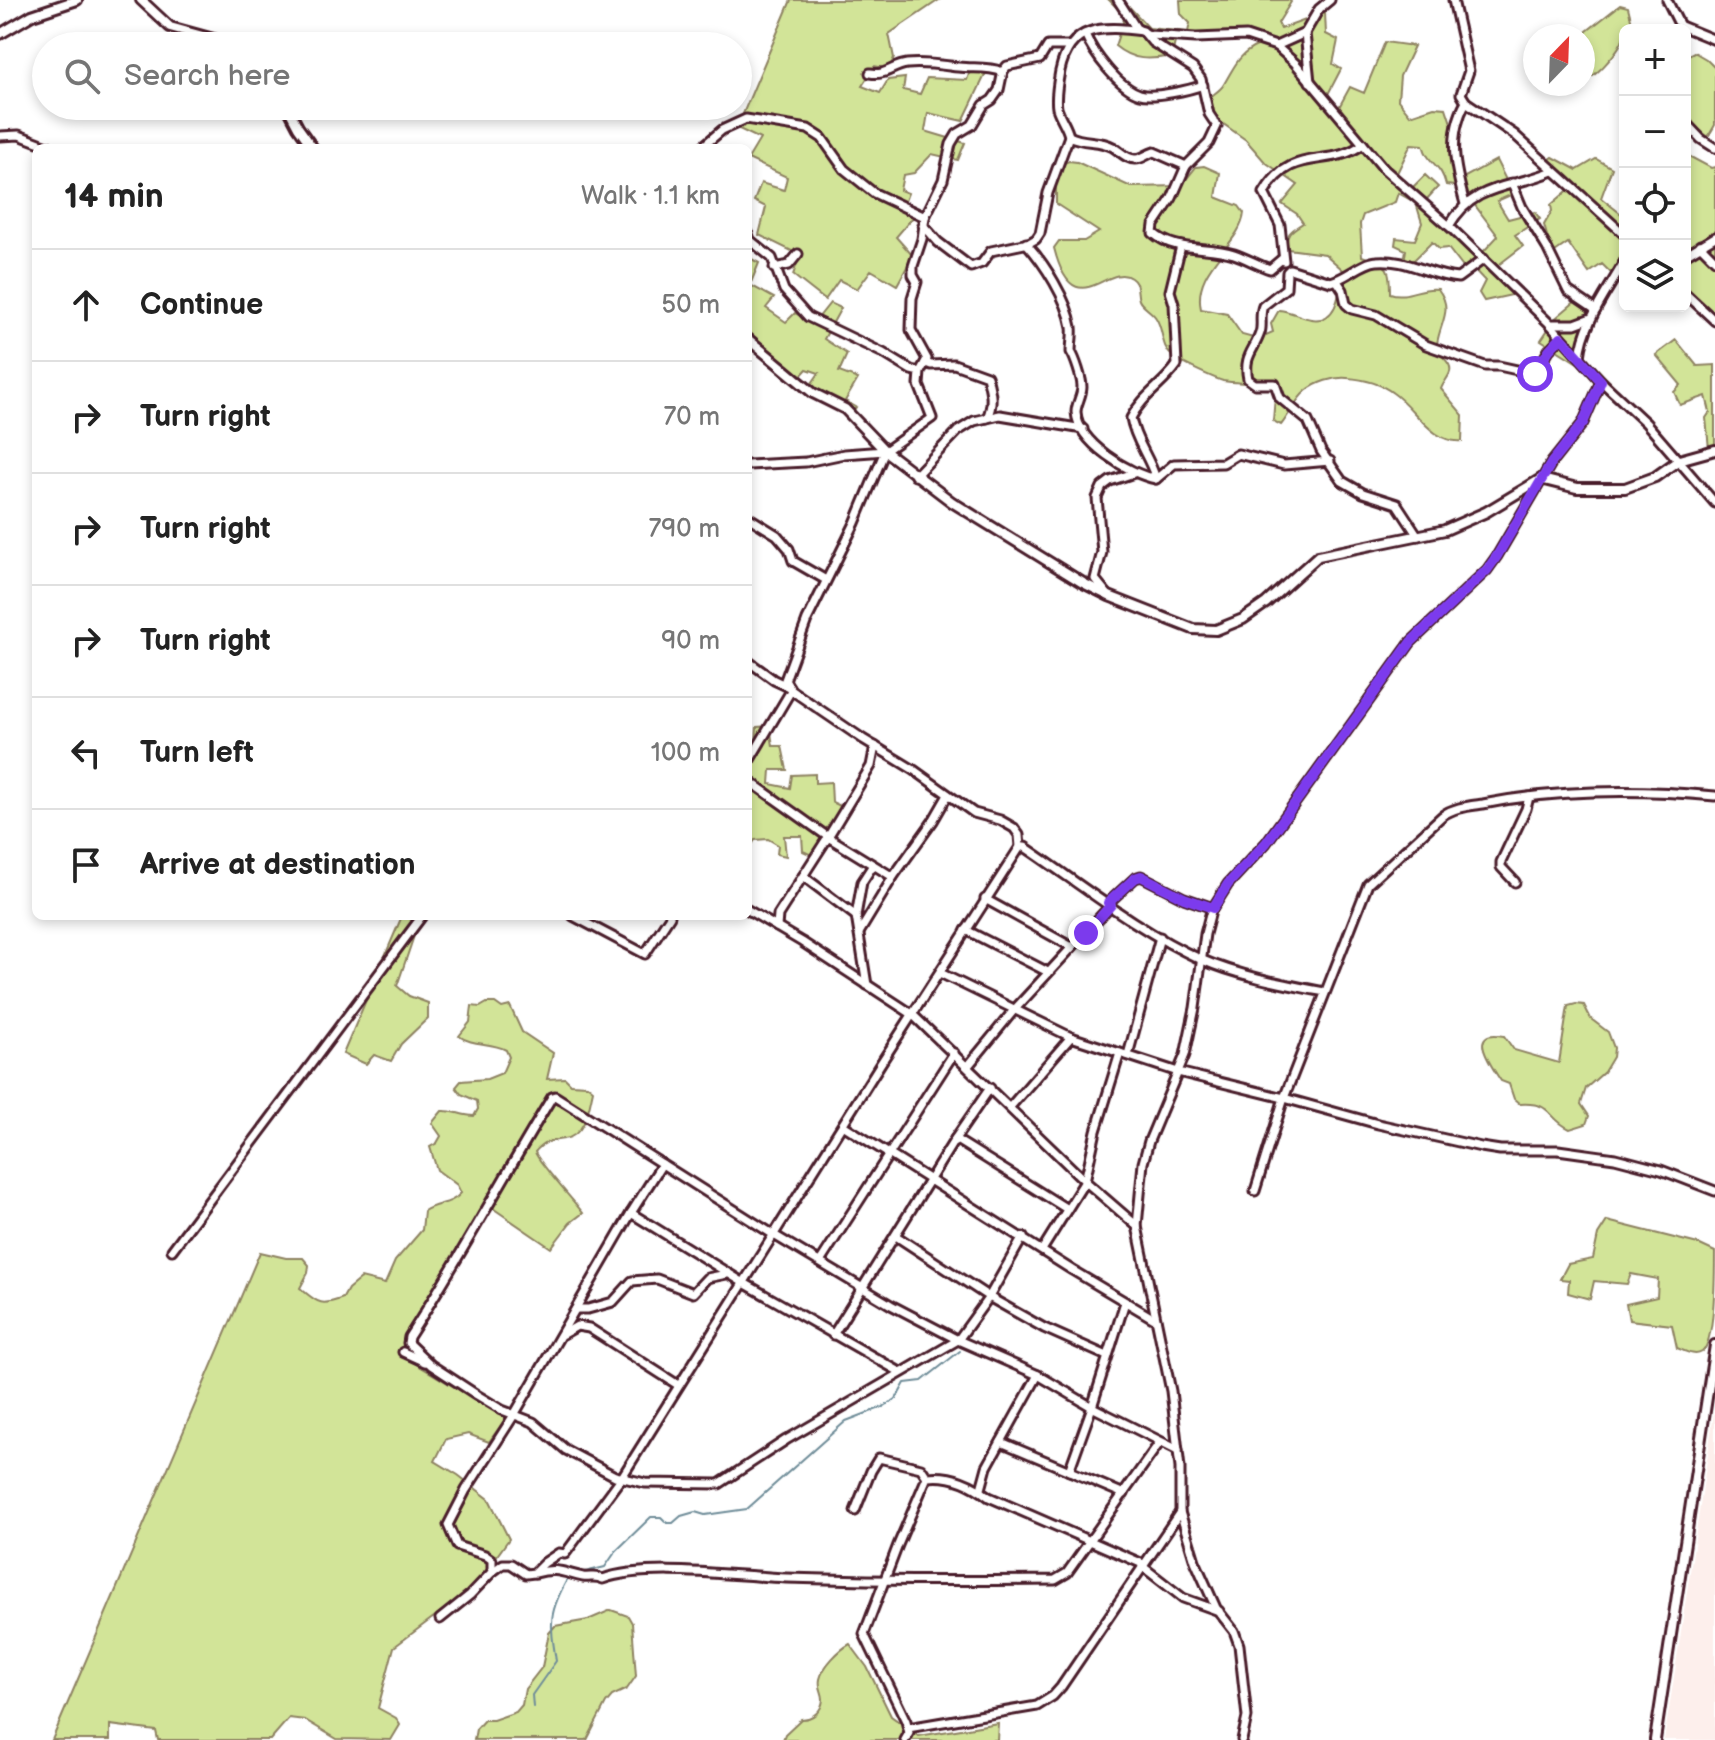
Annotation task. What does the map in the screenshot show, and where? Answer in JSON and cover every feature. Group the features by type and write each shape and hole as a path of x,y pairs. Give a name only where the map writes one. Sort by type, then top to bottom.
{"street":[{"path":"0,34 32,15 77,0"},
{"path":"141,0 170,27 188,32"},
{"path":"1118,0 1136,28 1164,38 1246,36 1276,46 1384,169 1449,226 1549,323 1601,381 1646,423 1715,503"},
{"path":"1276,46 1305,33 1319,9 1330,0"},
{"path":"1452,0 1469,71 1461,94 1466,102 1515,135 1619,230"},
{"path":"1667,0 1679,24"},
{"path":"1186,166 1154,152 1130,159 1112,146 1082,142 1069,136 1057,108 1064,53 1069,46 1085,34 1106,27 1143,31 1152,42 1193,68 1203,85 1209,114 1217,126 1209,143 1186,166 1172,198 1154,225 1153,233 1161,240 1232,253 1270,269 1283,258"},
{"path":"1691,32 1715,40"},
{"path":"1305,33 1310,82"},
{"path":"1085,34 1094,54 1134,92 1144,95 1191,90 1203,85"},
{"path":"752,465 806,462 844,454 885,451 932,418 920,392 920,372 926,363 924,353 911,330 912,298 917,282 913,266 924,221 943,180 951,144 957,134 972,125 984,105 992,100 1007,66 1040,59 1048,46 1069,46"},
{"path":"870,73 884,74 902,64 916,63 985,67 1003,72"},
{"path":"1465,204 1453,140 1466,102"},
{"path":"294,120 310,144"},
{"path":"706,144 722,130 744,120"},
{"path":"752,120 808,129 822,138 844,169 874,193 924,221 938,242 971,267 982,263 991,251 1036,239 1048,193 1069,136"},
{"path":"1691,128 1715,148"},
{"path":"0,136 24,136 43,144"},
{"path":"1363,144 1342,155 1309,158 1295,164 1283,170 1268,185 1264,193 1280,225 1283,258 1290,269 1320,281 1337,281 1374,260 1458,278 1484,259"},
{"path":"1449,226 1465,204 1486,191 1553,171"},
{"path":"1512,183 1568,291 1593,314"},
{"path":"1691,251 1715,237"},
{"path":"752,242 772,258 784,290 808,317 920,372"},
{"path":"1026,243 1047,269 1068,314 1073,337 1071,352 1082,387 1076,414 1083,429 1100,450 1134,473 1156,479"},
{"path":"1700,245 1715,260"},
{"path":"1156,479 1148,456 1139,447 1131,418 1144,396 1177,365 1174,304 1170,291 1181,246"},
{"path":"774,268 789,265 798,254"},
{"path":"1290,269 1286,288 1263,306 1260,334 1254,342 1246,369 1248,379 1255,384 1275,384 1280,398 1308,421 1321,451 1342,481 1350,487 1397,504 1418,536"},
{"path":"1580,357 1581,342 1593,314 1619,270"},
{"path":"1337,281 1346,304 1352,309 1376,315 1419,342 1485,366 1535,374 1561,337"},
{"path":"1691,299 1715,321"},
{"path":"1549,323 1575,324 1593,314"},
{"path":"752,342 813,393 848,411 885,451 915,476 1051,564 1109,596 1193,629 1216,630 1243,619 1266,603 1318,556 1445,530 1486,512 1541,479 1577,488 1625,488 1655,477 1679,460 1715,450"},
{"path":"926,363 954,364 987,376 992,395 992,408 987,418"},
{"path":"1242,1740 1247,1717 1239,1645 1195,1561 1180,1512 1178,1450 1171,1391 1137,1226 1143,1163 1185,1055 1213,908 1228,884 1266,843 1411,642 1487,570 1541,479 1566,441 1583,423 1601,381"},
{"path":"915,476 958,431 974,421 1000,415 1083,429"},
{"path":"790,688 785,680 787,672 885,451"},
{"path":"1156,479 1174,464 1223,463 1238,454 1284,465 1330,461"},
{"path":"1109,596 1095,579 1102,552 1097,498 1102,487 1110,481 1134,473"},
{"path":"752,519 777,535 789,549 793,561 826,580"},
{"path":"534,1573 559,1553 565,1554 622,1477 1020,847 1019,835 1014,828 1000,820 974,813 752,664"},
{"path":"752,756 790,688"},
{"path":"777,927 778,915 871,766 875,746"},
{"path":"752,783 828,837 893,877"},
{"path":"1255,1191 1284,1098 1359,903 1372,878 1449,811 1506,799 1585,791 1662,791 1715,796"},
{"path":"859,933 948,795"},
{"path":"1515,882 1501,867 1501,862 1529,797"},
{"path":"1020,847 1025,847 1160,937 1201,959 1249,975 1325,992"},
{"path":"867,985 856,916 862,882 873,865"},
{"path":"803,876 856,916"},
{"path":"968,1066 1014,1010 1135,878 1141,876 1184,898 1213,908"},
{"path":"985,899 1072,947"},
{"path":"752,912 912,1014 1085,1181 1137,1226"},
{"path":"172,1250 419,920"},
{"path":"581,920 645,954 667,920"},
{"path":"966,930 1048,972"},
{"path":"1042,1250 1085,1181 1096,1131 1124,1054 1160,937"},
{"path":"940,973 1071,1037 1178,1072 1378,1124 1481,1147 1558,1150 1615,1158 1661,1170 1715,1191"},
{"path":"1010,1107 1071,1037"},
{"path":"820,1262 954,1053"},
{"path":"833,1335 990,1088"},
{"path":"431,1365 408,1343 409,1337 552,1097 558,1097 774,1235 891,1305 958,1340 1038,1375 1092,1407 1178,1450"},
{"path":"843,1125 1156,1320"},
{"path":"955,1139 1067,1209"},
{"path":"492,1572 492,1560 457,1546 448,1525 662,1164"},
{"path":"631,1213 744,1283 900,1372"},
{"path":"896,1236 989,1297 1044,1328 1107,1356"},
{"path":"403,1352 431,1365 514,1415 533,1422 566,1450 622,1477 645,1483 719,1484 786,1440 958,1340 989,1297 1023,1237"},
{"path":"576,1309 613,1302 632,1281 657,1279 693,1293 707,1278 729,1274"},
{"path":"1069,1471 1125,1302"},
{"path":"558,1339 577,1326 589,1328 678,1385"},
{"path":"1655,1740 1715,1345"},
{"path":"981,1489 987,1467 1038,1375"},
{"path":"1001,1442 1124,1494"},
{"path":"440,1619 503,1564 511,1564 526,1574 549,1569 603,1579 614,1575 668,1572 885,1579 1055,1580 1067,1573 1160,1442"},
{"path":"855,1511 879,1458 921,1468 927,1477"},
{"path":"927,1477 947,1477 981,1489 989,1497 1142,1565 1183,1598 1219,1611"},
{"path":"905,1740 908,1728 864,1634 927,1477"},
{"path":"908,1728 1001,1713 1045,1702 1078,1664 1180,1512"}],"shaded area":[{"path":"1715,1407 1715,1740 1664,1740 1674,1678"}],"green space":[{"path":"791,0 939,0 889,34 894,58 889,69 875,66 862,86 880,93 888,80 905,78 903,90 920,94 927,78 967,80 972,65 988,69 963,121 928,113 925,131 965,143 958,160 932,154 914,173 903,175 900,190 908,193 902,209 914,216 896,237 913,256 897,285 871,270 857,289 839,280 825,300 793,275 800,255 759,235 766,207 754,201 761,183 784,190 787,177 752,161 752,152 760,139 737,128 740,120 752,120 752,92"},
{"path":"1109,0 1123,0 1149,28 1188,32 1190,23 1181,14 1180,0 1289,0 1291,2 1278,23 1281,29 1325,13 1326,34 1338,40 1333,64 1341,69 1327,96 1338,109 1350,87 1364,93 1385,42 1414,46 1400,76 1398,100 1410,115 1434,107 1446,108 1453,129 1449,148 1456,186 1446,185 1423,145 1411,144 1397,173 1412,188 1425,175 1438,187 1426,200 1483,252 1498,236 1465,192 1463,178 1496,160 1513,194 1497,201 1508,219 1535,212 1540,219 1515,235 1523,246 1497,266 1551,322 1577,300 1598,313 1587,331 1583,354 1681,455 1709,449 1706,418 1710,412 1706,396 1680,405 1674,392 1681,385 1656,355 1676,340 1697,366 1715,365 1715,455 1679,465 1642,423 1606,393 1579,364 1541,340 1549,328 1516,294 1484,301 1479,293 1485,281 1471,266 1465,270 1448,248 1439,249 1432,242 1411,263 1404,261 1406,250 1395,245 1396,238 1415,240 1422,223 1416,203 1398,193 1395,202 1363,215 1360,224 1362,256 1386,267 1390,293 1438,289 1443,296 1446,310 1437,348 1450,368 1441,389 1463,415 1462,441 1442,437 1433,431 1388,390 1371,382 1342,378 1331,379 1306,391 1281,425 1273,421 1275,396 1271,388 1223,381 1173,357 1166,348 1154,316 1140,302 1134,280 1122,275 1081,288 1071,284 1062,271 1054,248 1059,241 1084,241 1099,232 1056,204 1056,180 1061,164 1069,161 1131,187 1181,186 1196,167 1204,166 1220,173 1216,197 1239,206 1244,213 1235,236 1204,281 1200,294 1201,309 1227,314 1242,335 1257,339 1273,332 1271,324 1279,310 1311,319 1327,316 1339,295 1343,270 1325,254 1288,249 1288,236 1303,223 1297,214 1282,204 1298,185 1265,162 1246,140 1215,118 1206,103 1222,87 1242,57 1259,45 1238,39 1175,42 1172,56 1135,57 1115,46 1125,16"},
{"path":"1620,5 1628,7 1632,24 1619,24 1618,49 1595,74 1595,25"},
{"path":"1694,52 1706,59 1715,68 1715,125 1708,137 1691,122 1691,54"},
{"path":"1553,157 1577,170 1596,159 1612,168 1601,198 1619,212 1619,275 1611,273 1602,264 1589,273 1568,243 1552,254 1544,225 1552,211 1551,205 1573,186 1546,162"},
{"path":"1691,157 1711,168 1715,167 1715,319 1691,300"},
{"path":"752,259 759,263 752,280"},
{"path":"752,286 774,298 766,308 786,322 795,313 814,323 830,303 841,308 824,339 847,354 839,372 858,379 845,401 856,407 851,415 805,393 819,373 807,369 798,379 752,349"},
{"path":"770,726 773,746 782,746 787,770 771,770 770,784 790,788 792,775 815,774 815,783 831,782 832,802 847,809 818,858 803,851 802,836 784,836 786,856 777,854 778,845 768,839 755,840 752,844 752,744 756,743 757,727"},
{"path":"400,920 411,920 415,933 397,986 409,996 428,1003 428,1018 401,1044 391,1061 374,1055 366,1064 343,1054"},
{"path":"495,1003 502,1008 510,1006 522,1032 553,1053 547,1079 565,1078 571,1084 587,1085 593,1090 582,1127 571,1137 551,1141 535,1152 583,1213 570,1223 551,1248 491,1207 401,1355 506,1418 489,1442 468,1434 446,1439 435,1461 489,1499 509,1539 475,1586 394,1647 378,1708 396,1718 400,1725 391,1740 337,1739 305,1720 289,1718 270,1740 158,1740 156,1731 110,1725 110,1740 52,1740 260,1252 303,1258 309,1265 300,1288 320,1302 335,1301 343,1298 361,1278 385,1284 395,1261 422,1230 424,1211 461,1193 457,1185 437,1170 430,1147 441,1136 432,1123 442,1111 474,1116 478,1109 477,1101 461,1094 456,1087 461,1081 487,1079 502,1073 509,1057 506,1050 459,1036 470,1022 472,1006 480,1007"},
{"path":"1584,1005 1591,1019 1608,1032 1614,1048 1613,1057 1604,1072 1586,1088 1581,1104 1589,1116 1586,1124 1570,1129 1544,1108 1520,1104 1514,1099 1509,1084 1501,1081 1492,1067 1483,1043 1485,1038 1492,1035 1504,1036 1514,1050 1559,1063 1568,1006"},
{"path":"1607,1221 1698,1244 1715,1252 1712,1320 1710,1335 1702,1352 1693,1354 1677,1348 1672,1325 1629,1320 1626,1304 1657,1297 1658,1279 1631,1274 1627,1284 1594,1281 1590,1299 1568,1293 1569,1280 1560,1279 1568,1264 1593,1259 1598,1235"},
{"path":"611,1610 628,1616 632,1623 636,1676 627,1689 612,1696 606,1703 587,1740 474,1740 476,1729 484,1720 516,1712 522,1705 525,1689 542,1667 549,1633 555,1626 588,1620"},
{"path":"850,1644 867,1667 891,1716 919,1736 998,1723 997,1740 783,1740 801,1719 809,1718 818,1711 823,1699 820,1679 824,1669"}],"waterway":[{"path":"581,1573 605,1567 616,1551 651,1517 661,1517 667,1523 673,1523 681,1516 695,1512 705,1515 747,1509 846,1421 883,1407 896,1399 905,1383 922,1381 960,1351"},
{"path":"533,1707 532,1695 556,1661 552,1618 568,1578"}],"route":[{"path":"1086,933 1111,905 1108,903 1128,883 1141,876 1184,898 1213,908 1228,884 1266,843 1411,642 1487,570 1552,462 1583,423 1601,381 1561,337 1535,374"}]}
